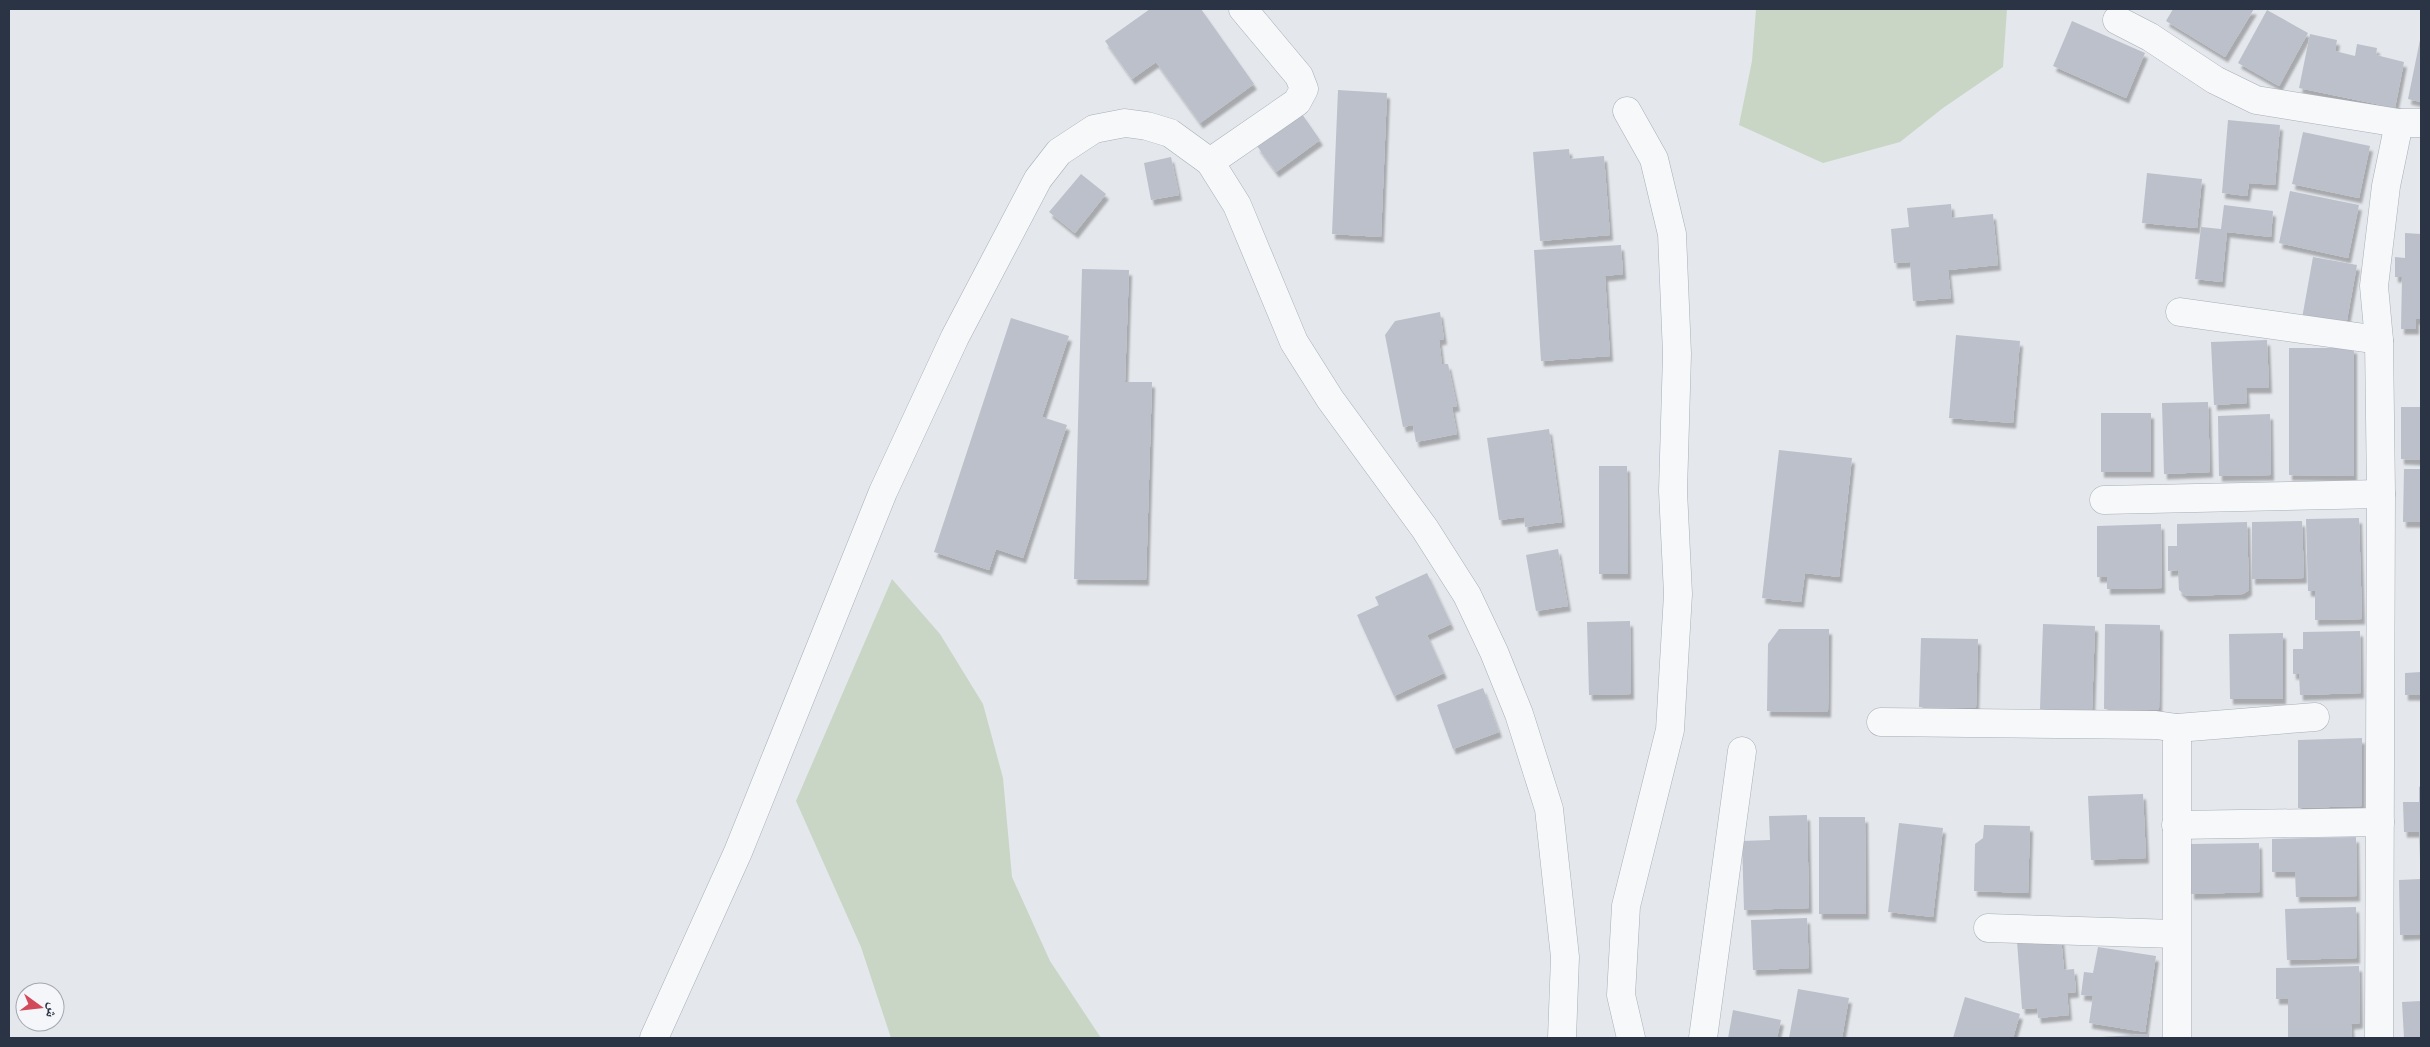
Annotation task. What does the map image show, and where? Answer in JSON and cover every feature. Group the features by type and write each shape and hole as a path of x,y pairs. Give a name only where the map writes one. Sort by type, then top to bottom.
{"street":[{"path":"1210,162 1297,102 1304,89 1299,76 1243,9"},
{"path":"2117,20 2150,37 2215,80 2256,100 2410,123 2386,186 2374,286 2379,340 2379,1038"},
{"path":"1627,111 1654,159 1672,234 1677,354 1673,491 1678,594 1670,730 1626,906 1621,995 1631,1038"},
{"path":"654,1038 738,852 882,492 955,337 1038,179 1059,152 1094,129 1125,124 1147,126 1170,133 1210,162 1237,205 1294,342 1330,399 1425,529 1466,595 1494,652 1537,767 1549,809 1565,957 1561,1038"},
{"path":"2180,312 2379,340"},
{"path":"2104,500 2380,494"},
{"path":"1881,722 2156,725 2177,728 2315,718"},
{"path":"2177,728 2175,934 2177,1038"},
{"path":"1703,1038 1742,751"},
{"path":"2176,825 2380,822"},
{"path":"1988,928 2175,934"}],"green space":[{"path":"1756,9 2007,9 2003,67 1943,108 1900,142 1823,163 1739,125 1752,61"},
{"path":"892,579 940,634 983,704 1003,778 1012,877 1050,961 1101,1038 891,1038 861,947 796,801"}],"building":[{"path":"1150,9 1201,9 1254,84 1200,123 1156,62 1132,79 1105,41"},
{"path":"2173,9 2254,9 2225,57 2166,21"},
{"path":"2267,10 2308,33 2279,86 2238,63"},
{"path":"2072,21 2145,53 2126,98 2053,66"},
{"path":"2310,34 2337,40 2335,51 2355,56 2357,44 2377,48 2376,55 2404,62 2395,108 2299,88"},
{"path":"2421,40 2421,102 2408,99"},
{"path":"1338,90 1387,93 1381,237 1332,234"},
{"path":"1302,114 1320,140 1276,172 1257,146"},
{"path":"2228,120 2280,125 2275,185 2249,183 2247,196 2222,193"},
{"path":"2303,132 2370,146 2359,198 2292,184"},
{"path":"1569,149 1570,159 1604,156 1610,235 1540,241 1533,152"},
{"path":"1171,157 1179,195 1151,200 1144,163"},
{"path":"2147,173 2202,179 2197,228 2142,223"},
{"path":"1081,174 1106,194 1075,233 1049,212"},
{"path":"2290,191 2359,205 2348,258 2279,243"},
{"path":"1951,204 1952,218 1993,214 1998,265 1948,270 1951,298 1913,301 1910,262 1894,263 1891,229 1909,227 1907,208"},
{"path":"2224,205 2273,211 2271,237 2227,232 2222,282 2195,279 2201,227 2221,229"},
{"path":"2405,233 2421,234 2421,319 2416,319 2416,329 2401,329 2402,277 2395,277 2395,257 2405,258"},
{"path":"1621,245 1623,274 1605,276 1610,356 1541,361 1534,250"},
{"path":"2313,257 2357,265 2345,331 2301,324"},
{"path":"1082,269 1129,270 1125,382 1152,382 1146,580 1074,579"},
{"path":"1440,312 1444,339 1439,340 1442,364 1448,364 1457,406 1452,407 1457,434 1416,442 1413,425 1403,427 1385,335 1395,321"},
{"path":"1011,318 1069,336 1042,417 1067,425 1023,558 996,549 989,570 934,552"},
{"path":"1956,335 2020,341 2013,423 1949,418"},
{"path":"2267,340 2269,388 2246,388 2247,403 2214,405 2211,342"},
{"path":"2289,348 2354,348 2354,476 2289,475"},
{"path":"2208,402 2210,472 2164,474 2162,403"},
{"path":"2401,407 2421,407 2421,460 2401,459"},
{"path":"2101,413 2151,413 2151,472 2101,472"},
{"path":"2270,414 2271,475 2219,476 2218,416"},
{"path":"1549,429 1562,522 1525,527 1524,517 1499,520 1487,438"},
{"path":"1779,450 1852,458 1839,577 1805,573 1801,602 1762,598"},
{"path":"1599,466 1627,466 1628,574 1599,574"},
{"path":"2404,469 2421,469 2421,522 2403,522"},
{"path":"2359,518 2362,619 2315,620 2315,591 2308,591 2306,519"},
{"path":"2302,521 2304,578 2252,579 2252,522"},
{"path":"2247,522 2249,590 2243,594 2186,596 2179,590 2178,570 2168,571 2168,546 2177,546 2177,524"},
{"path":"2161,524 2162,588 2107,589 2107,577 2097,577 2097,526"},
{"path":"1558,549 1568,606 1536,611 1526,555"},
{"path":"1427,573 1451,624 1427,635 1444,673 1394,696 1357,615 1379,605 1375,597"},
{"path":"1630,621 1631,694 1589,695 1587,622"},
{"path":"2043,624 2095,626 2092,711 2040,709"},
{"path":"2105,624 2160,625 2159,710 2104,709"},
{"path":"1779,629 1829,629 1828,712 1767,711 1768,644"},
{"path":"2360,631 2361,693 2300,695 2299,674 2293,674 2293,649 2303,649 2303,632"},
{"path":"2283,633 2283,699 2230,699 2229,634"},
{"path":"1921,638 1978,639 1976,708 1919,707"},
{"path":"2421,672 2421,695 2405,695 2405,673"},
{"path":"1483,688 1499,732 1453,749 1437,705"},
{"path":"2362,738 2362,806 2298,808 2298,740"},
{"path":"2421,786 2420,860 2419,832 2404,832 2403,802 2419,802 2419,787"},
{"path":"2143,794 2146,858 2091,860 2088,796"},
{"path":"1807,815 1809,908 1744,910 1742,841 1770,840 1769,816"},
{"path":"1819,817 1865,817 1866,914 1819,914"},
{"path":"1899,823 1943,828 1933,917 1888,912"},
{"path":"1984,825 2030,826 2028,893 1974,891 1975,844 1983,838"},
{"path":"2356,837 2357,896 2296,897 2295,872 2272,872 2272,839"},
{"path":"2259,843 2260,892 2191,894 2191,844"},
{"path":"2421,879 2421,934 2400,935 2399,880"},
{"path":"2356,907 2357,958 2287,960 2285,909"},
{"path":"1807,918 1809,968 1753,970 1751,920"},
{"path":"2061,937 2064,970 2074,969 2076,992 2067,993 2069,1015 2038,1018 2037,1008 2022,1009 2017,941"},
{"path":"2098,947 2156,956 2145,1032 2089,1023 2093,996 2081,995 2084,972 2093,973"},
{"path":"2359,966 2360,1023 2351,1024 2352,1038 2288,1038 2288,999 2276,999 2276,968"},
{"path":"1798,989 1849,998 1842,1038 1789,1038"},
{"path":"1965,997 2020,1014 2013,1038 1953,1038"},
{"path":"2421,1001 2421,1038 2404,1038 2402,1002"},
{"path":"1733,1010 1781,1020 1777,1038 1728,1038"},
{"path":"2149,1034 2149,1038 2101,1037"}]}
